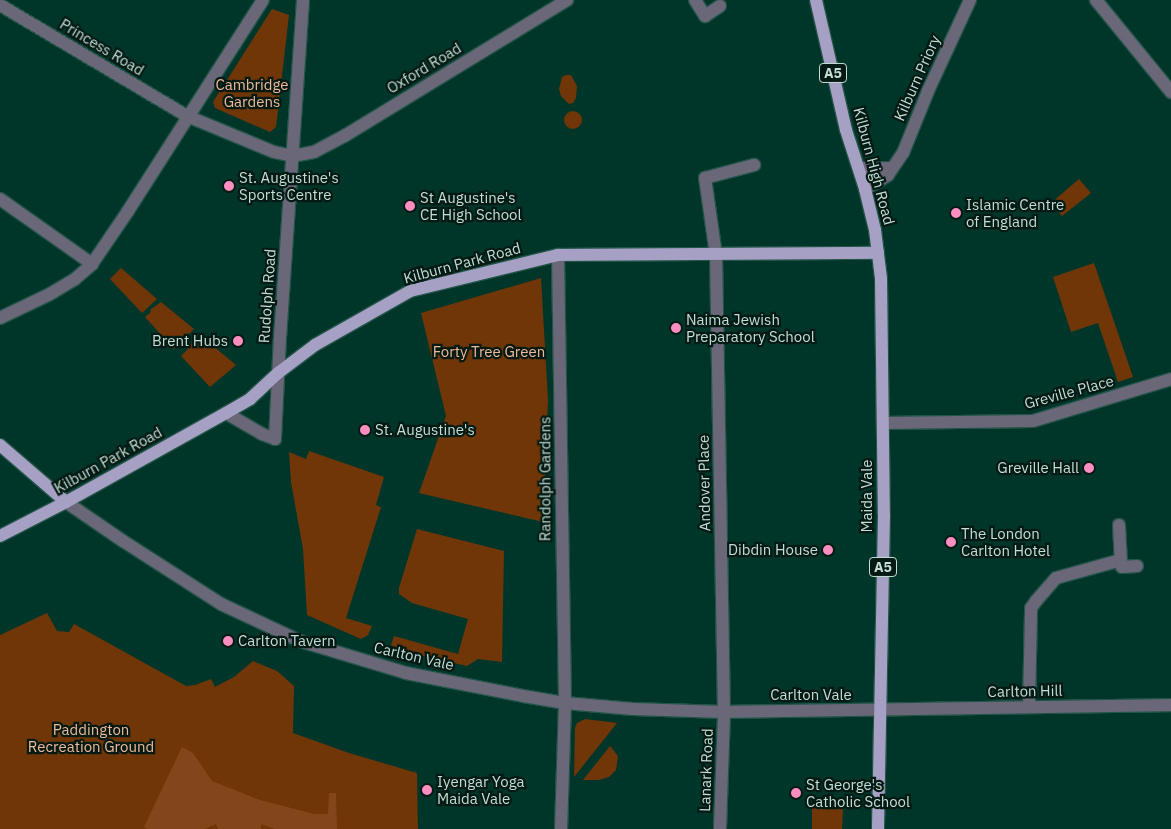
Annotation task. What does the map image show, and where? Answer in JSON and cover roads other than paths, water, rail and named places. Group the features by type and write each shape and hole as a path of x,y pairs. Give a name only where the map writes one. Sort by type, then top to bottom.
{"main road":[{"name":"Kilburn High Road","path":"816,0 846,130 860,168 878,252"},
{"name":"Kilburn Park Road","path":"0,536 66,502 250,399 278,373 315,344 410,291 558,255 878,252"},
{"name":"Maida Vale","path":"878,252 883,423 881,711 878,829"},
{"name":"Carlton Vale","path":"0,445 66,502"}],"street":[{"path":"0,318 50,294 74,279 92,264 263,0"},
{"path":"188,116 274,152 293,156 303,0"},
{"name":"Oxford Road","path":"293,156 314,152 346,135 567,0"},
{"path":"695,0 704,16 720,6"},
{"name":"Kilburn Priory","path":"865,189 888,175 903,154 928,91 970,0"},
{"path":"1096,0 1171,92"},
{"name":"Princess Road","path":"0,6 188,116"},
{"name":"Rudolph Road","path":"226,413 262,434 275,439 293,156"},
{"name":"Andover Place","path":"724,712 716,255 705,178 754,165"},
{"path":"860,168 892,168"},
{"path":"0,199 92,264"},
{"name":"Randolph Gardens","path":"558,255 565,704 561,829"},
{"name":"Greville Place","path":"883,423 1033,421 1171,379"},
{"name":"Carlton Vale","path":"66,502 221,604 300,641 406,673 565,704 633,709 724,712 881,711"},
{"path":"1119,525 1122,567 1137,566"},
{"path":"1029,707 1031,608 1056,578 1121,560"},
{"name":"Carlton Hill","path":"881,711 1171,705"},
{"name":"Lanark Road","path":"720,829 724,712"}],"place":[{"name":"St. Augustine's Sports Centre","path":"229,186"},
{"name":"St Augustine's CE High School","path":"410,206"},
{"name":"Islamic Centre of England","path":"956,213"},
{"name":"Naima Jewish Preparatory School","path":"676,328"},
{"name":"Brent Hubs","path":"238,341"},
{"name":"St. Augustine's","path":"365,430"},
{"name":"Greville Hall","path":"1089,468"},
{"name":"The London Carlton Hotel","path":"951,542"},
{"name":"Dibdin House","path":"828,550"},
{"name":"Carlton Tavern","path":"228,641"},
{"name":"Iyengar Yoga Maida Vale","path":"427,790"},
{"name":"St George's Catholic School","path":"796,793"}],"park label":[{"name":"Cambridge Gardens","path":"252,92"},
{"name":"Forty Tree Green","path":"489,352"},
{"name":"Paddington Recreation Ground","path":"91,738"}]}
